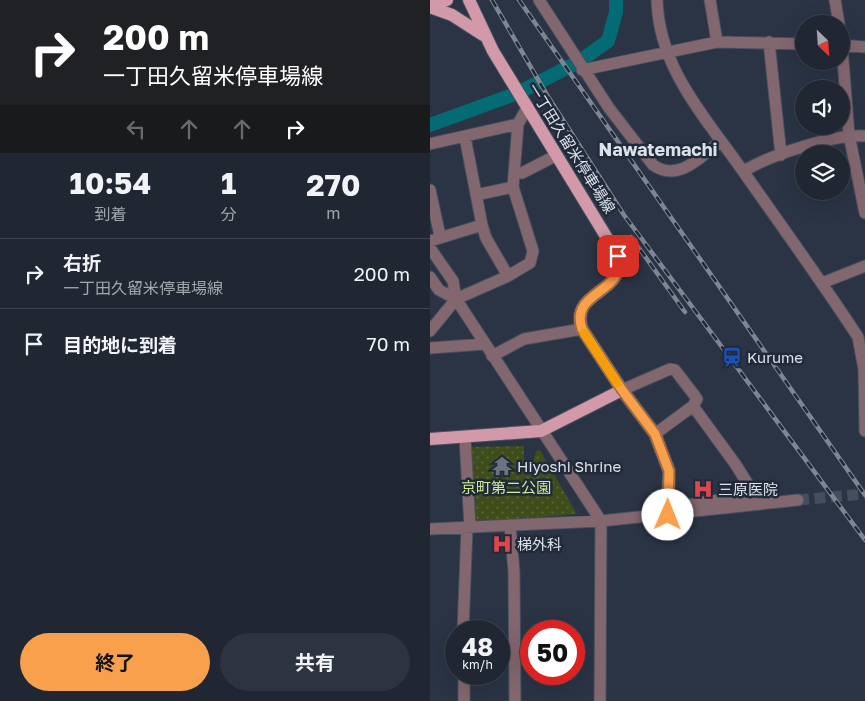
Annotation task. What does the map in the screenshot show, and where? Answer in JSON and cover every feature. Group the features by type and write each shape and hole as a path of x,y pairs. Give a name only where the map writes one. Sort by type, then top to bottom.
{"main road":[{"path":"430,2 448,0"},
{"name":"一丁田久留米停車場線","path":"469,0 487,38 526,106 614,248 621,267 618,275 582,306 578,319 582,329"},
{"path":"430,7 469,25 487,38"},
{"path":"582,329 622,390 655,434 669,471 668,512"},
{"path":"430,439 465,438 541,431 622,390"}],"street":[{"path":"539,0 582,70 654,165 661,170 681,171 721,141"},
{"path":"657,0 657,12 667,52 676,76 689,98 861,334 864,369 865,431"},
{"path":"710,0 717,42"},
{"path":"835,0 838,15"},
{"path":"582,70 717,42 795,43"},
{"path":"769,42 781,155"},
{"path":"850,44 865,47"},
{"path":"430,331 456,299 508,276 530,263 533,251 513,187 518,124 526,106"},
{"path":"430,144 518,124"},
{"path":"744,171 761,161 849,135 865,136"},
{"path":"849,135 865,213"},
{"path":"465,136 482,225 486,238 508,276"},
{"path":"514,173 522,173 557,155"},
{"path":"476,195 513,187"},
{"path":"430,190 435,239 482,225"},
{"path":"430,248 453,281 456,299 601,521 600,701"},
{"path":"822,282 865,266"},
{"path":"430,276 439,290 456,299"},
{"path":"492,356 524,339 582,329"},
{"path":"430,348 485,344"},
{"path":"622,390 670,369 675,370 695,396 697,399 693,406 655,434"},
{"path":"668,512 754,494 736,465 693,406"},
{"path":"464,620 468,527 465,438"},
{"path":"430,529 601,521 668,512 798,500"},
{"path":"510,525 514,600 515,701"},
{"path":"464,685 464,701"}],"green space":[{"name":"京町第二公園","path":"524,446 524,459 533,463 536,451 540,450 577,514 474,523 467,447"}],"waterway":[{"path":"430,125 518,93 580,61 608,41 616,12 616,0"}],"tunnel":[{"path":"798,500 865,494"}],"railway":[{"path":"492,0 547,95 624,215 865,540"},
{"path":"519,0 865,495"},
{"path":"631,237 685,312"}],"slow traffic":[{"path":"584,333 617,383"}],"place":[{"name":"Kurume","path":"732,357"},
{"name":"Hiyoshi Shrine","path":"502,466"},
{"name":"三原医院","path":"703,489"},
{"name":"梯外科","path":"502,544"}],"district":[{"name":"Nawatemachi","path":"658,149"}],"route":[{"path":"618,256 621,267 618,275 582,306 578,319 582,329 622,390 655,434 669,471 668,515"}]}
